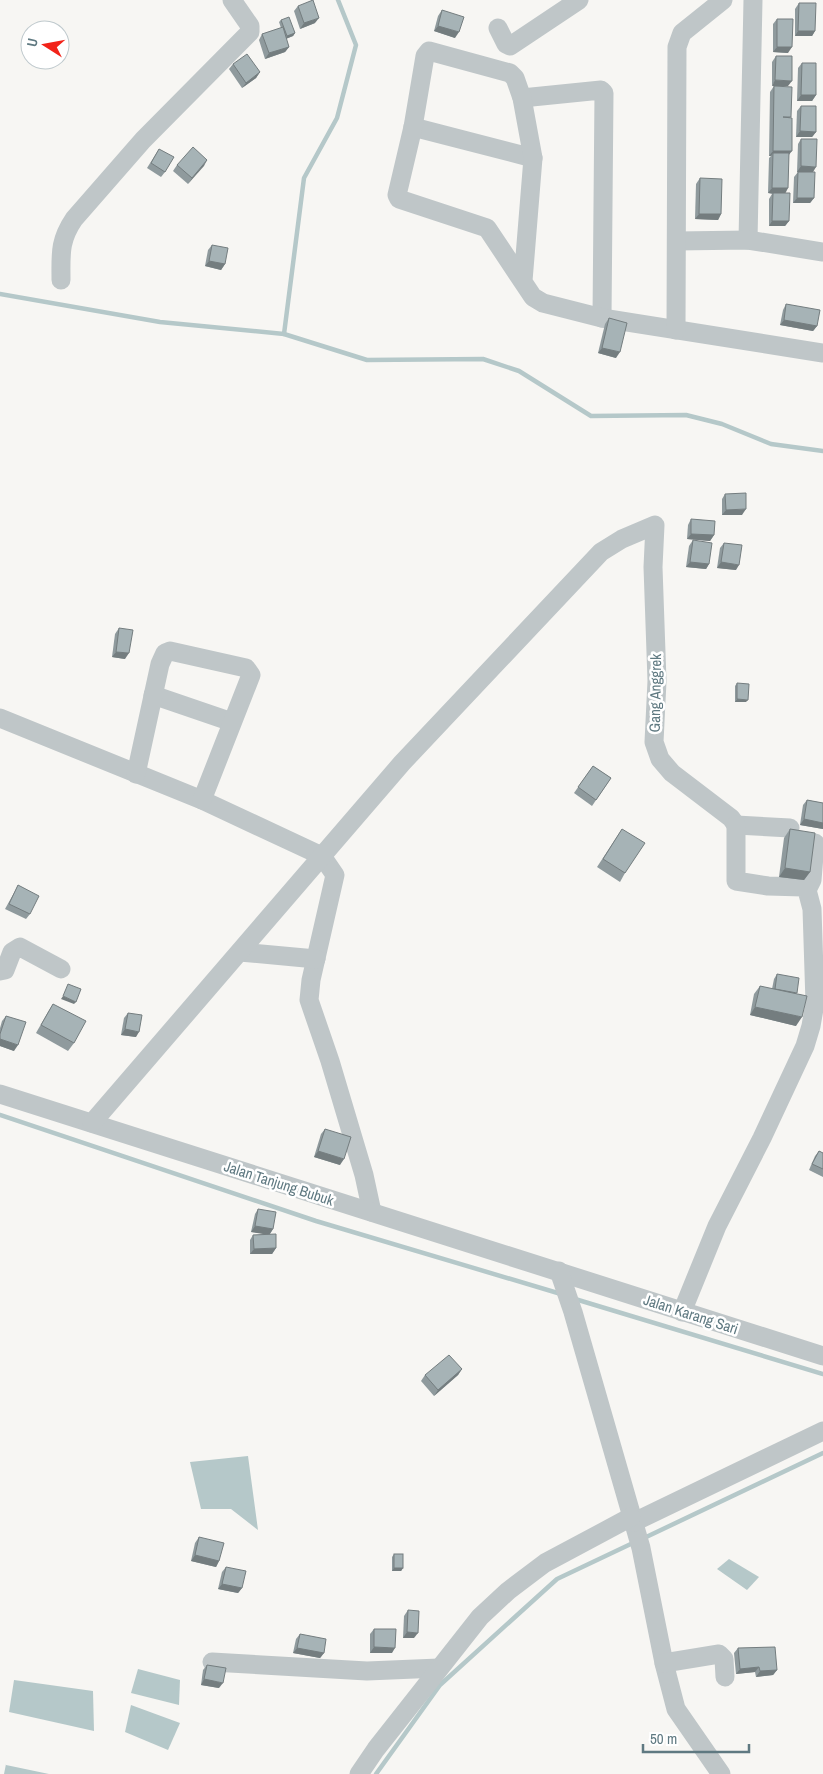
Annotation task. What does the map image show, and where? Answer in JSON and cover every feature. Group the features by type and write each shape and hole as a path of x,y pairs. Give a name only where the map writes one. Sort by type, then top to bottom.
{"street":[{"path":"61,280 61,243 65,232 74,219 143,140 250,32 250,26 232,0"},
{"path":"498,28 506,44 515,44 579,0"},
{"path":"676,330 677,47 682,32 724,0"},
{"path":"748,240 753,0"},
{"path":"523,281 533,158 522,98 515,78 510,73 429,50 425,56 398,198 487,228 533,297 543,303 602,318 823,354"},
{"path":"522,98 601,90 604,93 602,318"},
{"path":"413,127 533,158"},
{"path":"677,241 748,240 823,252"},
{"name":"Gang Anggrek","path":"322,856 402,762 600,552 622,539 656,525 654,567 656,681 654,742 660,759 672,773 731,818 736,825"},
{"path":"136,774 162,656 170,651 246,668 250,675 202,800"},
{"path":"153,696 232,722"},
{"path":"0,718 202,800 322,856 335,876 316,959 309,1000 355,1147 372,1212"},
{"path":"682,1312 717,1226 762,1138 805,1046 815,1003 818,905 803,887 768,886 736,881 736,825 790,828"},
{"path":"807,890 812,880 815,843"},
{"path":"92,1123 322,856"},
{"path":"0,971 5,970 12,952 20,947 61,969"},
{"path":"240,952 316,959"},
{"name":"Jalan Tanjung Bubuk","path":"0,1094 372,1212 561,1278"},
{"path":"561,1278 573,1312 641,1548 664,1663 676,1709 720,1774"},
{"name":"Jalan Karang Sari","path":"561,1278 682,1312 823,1356"},
{"path":"359,1774 480,1617 508,1591 545,1563 823,1431"},
{"path":"664,1663 719,1654 724,1659 725,1677"},
{"path":"212,1662 367,1671 439,1668"}],"shaded area":[{"path":"248,1456 258,1530 231,1509 201,1509 190,1462"},
{"path":"729,1559 759,1577 747,1590 717,1569"},
{"path":"138,1669 180,1680 179,1705 131,1693"},
{"path":"14,1680 93,1691 94,1731 9,1712"},
{"path":"131,1705 180,1723 168,1750 125,1732"},
{"path":"6,1765 49,1774 4,1774"}],"building":[{"path":"313,0 319,18 304,23 298,6"},
{"path":"799,3 816,3 815,31 798,31"},
{"path":"442,10 464,17 459,32 438,26"},
{"path":"289,17 295,33 287,36 281,20"},
{"path":"777,19 793,19 792,47 777,47"},
{"path":"283,27 289,47 269,53 262,34"},
{"path":"247,54 260,72 246,83 233,64"},
{"path":"776,56 792,56 792,81 775,80"},
{"path":"802,63 816,63 816,95 801,95"},
{"path":"774,86 792,87 791,117 783,117 792,118 792,151 773,151"},
{"path":"801,106 816,106 816,132 800,131"},
{"path":"801,139 817,139 816,167 801,166"},
{"path":"193,147 207,160 192,178 177,165"},
{"path":"159,149 174,157 165,172 151,163"},
{"path":"773,153 789,153 788,188 772,188"},
{"path":"798,172 815,172 814,198 797,198"},
{"path":"700,178 722,179 721,214 699,214"},
{"path":"773,193 790,193 789,221 772,221"},
{"path":"212,245 228,248 225,264 209,261"},
{"path":"786,304 820,310 817,326 784,320"},
{"path":"609,318 627,323 620,352 602,348"},
{"path":"746,493 746,509 726,510 725,494"},
{"path":"691,519 715,521 714,535 691,534"},
{"path":"693,540 712,543 709,564 690,562"},
{"path":"724,543 742,545 739,565 721,562"},
{"path":"119,628 133,630 129,653 116,652"},
{"path":"737,683 749,684 748,700 737,699"},
{"path":"593,766 611,778 596,800 578,787"},
{"path":"807,800 823,803 823,823 804,819"},
{"path":"622,829 645,843 625,873 603,859"},
{"path":"790,829 815,833 810,872 785,868"},
{"path":"18,885 39,896 30,914 9,904"},
{"path":"777,974 799,978 797,993 775,989"},
{"path":"68,984 81,989 76,1002 63,996"},
{"path":"760,986 807,996 802,1017 755,1007"},
{"path":"53,1004 86,1021 74,1043 41,1025"},
{"path":"128,1013 142,1015 139,1032 125,1029"},
{"path":"6,1016 26,1022 18,1045 0,1039"},
{"path":"325,1129 351,1137 344,1159 318,1151"},
{"path":"819,1151 823,1153 823,1169 812,1164"},
{"path":"258,1209 276,1212 273,1229 255,1226"},
{"path":"276,1234 276,1248 254,1249 253,1235"},
{"path":"449,1355 462,1369 438,1390 425,1375"},
{"path":"199,1537 224,1543 219,1561 195,1555"},
{"path":"394,1554 403,1554 403,1568 394,1568"},
{"path":"226,1567 246,1571 242,1588 222,1584"},
{"path":"408,1610 419,1611 418,1633 407,1632"},
{"path":"374,1629 396,1629 395,1648 374,1647"},
{"path":"300,1634 326,1639 324,1653 297,1648"},
{"path":"775,1647 777,1670 760,1671 759,1667 740,1669 738,1648"},
{"path":"207,1665 226,1668 223,1683 204,1679"}],"waterway":[{"path":"284,334 304,178 337,118 356,45 338,0"},
{"path":"0,294 160,322 284,334 367,360 483,359 519,371 591,416 686,415 722,424 771,444 823,451"},
{"path":"0,1115 316,1221 561,1294"},
{"path":"575,1299 823,1374"},
{"path":"642,1539 823,1453"},
{"path":"376,1774 440,1685 557,1579 635,1542"}]}
